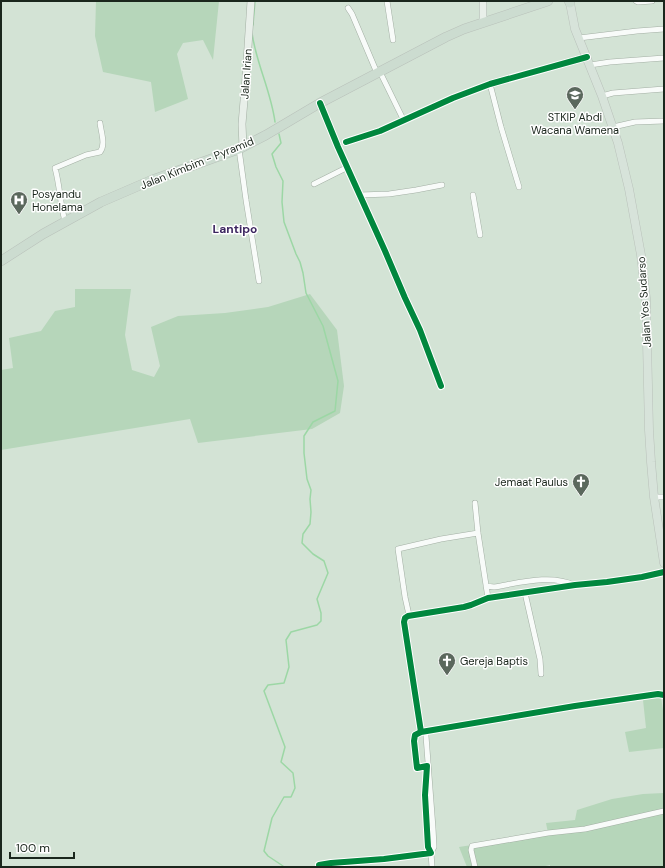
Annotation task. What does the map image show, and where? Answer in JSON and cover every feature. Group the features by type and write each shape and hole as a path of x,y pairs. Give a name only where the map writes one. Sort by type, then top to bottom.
{"highway":[{"name":"Jalan Kimbim - Pyramid","path":"1,261 42,234 101,202 152,180 241,148 320,103 446,37 464,29 548,1"}],"main road":[{"name":"Jalan Irian","path":"241,148 251,1"},
{"path":"482,1 483,23"},
{"name":"Jalan Yos Sudarso","path":"570,2 573,24 602,96 618,143 629,189 641,255 647,319 649,430 654,497 664,564"}],"street":[{"path":"387,1 393,40"},
{"path":"636,1 652,1"},
{"path":"348,8 404,121"},
{"path":"579,38 664,28"},
{"path":"346,142 404,121 453,98 490,84 588,61 610,62 664,58"},
{"path":"490,84 519,187"},
{"path":"602,96 613,93 664,89"},
{"path":"320,103 385,250 404,298 420,330 441,386"},
{"path":"612,127 636,122 664,121"},
{"path":"65,221 59,182 55,168 86,155 100,152 103,144 100,123"},
{"path":"241,148 246,200 259,282"},
{"path":"314,184 348,167"},
{"path":"360,195 389,194 442,185"},
{"path":"473,195 480,235"},
{"path":"654,497 664,497"},
{"path":"475,504 488,598"},
{"path":"409,615 398,549 478,533"},
{"path":"431,853 434,847 434,828 426,736 404,622 405,618 409,615 464,607 488,598 642,577 664,572"},
{"path":"486,586 494,587 550,579 560,580 575,585"},
{"path":"525,593 540,659 541,674"},
{"path":"432,867 431,853 428,847 424,795 427,766 417,768 414,742 415,735 424,731 658,694 664,695"},
{"path":"475,867 471,850 472,846 548,833 585,829 664,811"},
{"path":"319,865 431,853"}],"green space":[{"path":"96,1 219,1 213,60 203,40 183,43 177,54 188,99 155,112 151,82 103,72 95,36"},
{"path":"75,289 131,289 125,335 132,370 154,377 160,366 151,327 178,316 225,313 268,307 310,294 337,330 344,386 340,413 312,429 198,443 190,419 1,450 1,370 13,368 9,338 41,331 55,311 75,307"},
{"path":"661,697 664,717 664,748 629,752 625,732 646,728 643,700"},
{"path":"664,793 664,867 550,867 550,865 541,867 467,867 459,847 548,833 546,823 575,820 577,810 612,799 643,794"}],"waterway":[{"path":"253,25 255,1"},
{"path":"252,33 275,122"},
{"path":"279,134 281,143 272,154 276,167 283,181 282,202 284,222 300,262 306,293 323,326 338,381 335,411 313,422 304,436 307,479 311,490 311,512 310,524 303,534 302,543 313,554 324,561 328,573 317,599 321,613 321,621 317,625 291,632 286,640 289,667 284,683 268,685 264,691 285,747 281,762 293,773 295,788 291,797 284,797 272,818 264,851 268,856 283,867"}],"cycle path":[{"path":"346,142 380,131 453,98 490,84 587,57"},
{"path":"320,103 338,147 420,330 441,386"},
{"path":"421,732 404,622 405,618 408,616 464,607 488,598 642,577 664,572"},
{"path":"319,865 431,853 428,847 425,795 427,766 417,768 414,741 415,735 421,732 575,706 658,694 664,695"}],"place":[{"name":"STKIP Abdi Wacana Wamena","path":"575,110"},
{"name":"Posyandu Honelama","path":"19,215"},
{"name":"Jemaat Paulus","path":"581,497"},
{"name":"Gereja Baptis","path":"447,676"}],"district":[{"name":"Lantipo","path":"235,229"}]}
